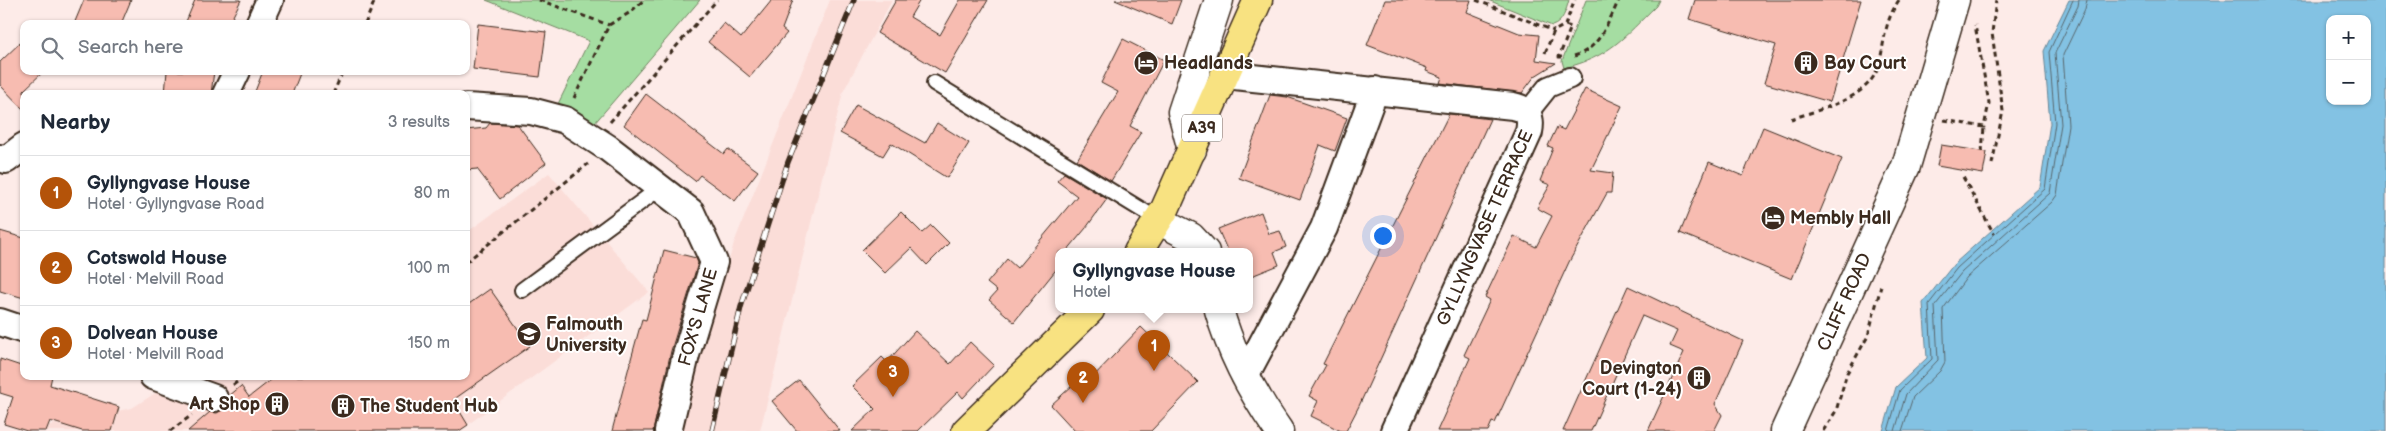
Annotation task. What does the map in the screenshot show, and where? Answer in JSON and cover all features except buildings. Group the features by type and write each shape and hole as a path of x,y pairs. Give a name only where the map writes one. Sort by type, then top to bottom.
{"main road":[{"name":"A39","path":"1141,248 1160,221 1258,0"},
{"path":"966,431 1087,313"}],"street":[{"path":"260,20 270,0"},
{"path":"1192,150 1182,112 1219,0"},
{"name":"CLIFF ROAD","path":"1785,431 1906,166 1955,0"},
{"name":"GYLLYNGVASE TERRACE","path":"1226,74 1375,90 1408,96 1513,106 1528,112 1531,122 1530,132 1394,431"},
{"path":"228,90 235,75"},
{"path":"1528,112 1548,87 1570,78"},
{"path":"1246,376 1324,228 1375,90"},
{"name":"FOX'S LANE","path":"470,108 531,112 565,120 601,144 692,212 714,262 686,356 668,431"},
{"path":"0,158 6,160 20,149"},
{"path":"1160,221 1191,237 1201,248"},
{"path":"1220,313 1246,376 1279,431"},
{"path":"0,322 20,329"},
{"path":"164,380 214,398"}],"lane":[{"path":"934,83 1160,221"},
{"path":"522,290 660,188"}],"path":[{"path":"366,20 375,0"},
{"path":"539,0 609,25"},
{"path":"565,120 609,25 629,13 644,0"},
{"path":"470,259 601,144 717,0"},
{"path":"1476,0 1554,31"},
{"path":"1545,53 1554,31 1565,25 1575,0"},
{"path":"1565,25 1571,27 1559,57 1577,55 1588,50 1611,20 1619,0"},
{"path":"1791,119 1836,104 1868,85 1879,64 1890,13 1899,0"},
{"path":"1992,164 2002,112 1992,32 1996,0"},
{"path":"1974,24 1989,102 1982,152"},
{"path":"335,90 341,75"},
{"path":"1941,120 1984,127"},
{"path":"1963,177 1994,234"},
{"path":"1823,431 1836,411 1847,374 1868,336 1881,284"}],"shaded area":[{"path":"830,0 892,0 843,92 760,431 682,431 690,390 734,243"},
{"name":"Falmouth University","path":"549,173 649,292 459,431 21,431 132,408 176,380 470,380 470,230"}],"green space":[{"path":"486,0 700,0 593,125 557,106 589,41"},
{"path":"1488,0 1569,0 1561,19 1552,26"},
{"path":"1586,0 1659,0 1656,6 1625,36 1605,52 1564,68 1562,61"}],"water":[{"path":"2069,0 2386,0 2386,431 1883,431 1896,387 1927,358 1923,303 1954,264 2040,187 2050,123 2044,51"}],"railway":[{"path":"712,431 741,307 788,162 854,0"}],"place":[{"name":"Headlands","path":"1146,63"},
{"name":"Bay Court","path":"1806,63"},
{"name":"Membly Hall","path":"1773,218"},
{"name":"Falmouth University","path":"529,334"},
{"name":"Gyllyngvase House","path":"1154,371"},
{"name":"Devington Court (1-24)","path":"1699,378"},
{"name":"Dolvean House","path":"893,397"},
{"name":"Cotswold House","path":"1083,403"},
{"name":"Art Shop","path":"277,404"},
{"name":"The Student Hub","path":"343,406"}]}
